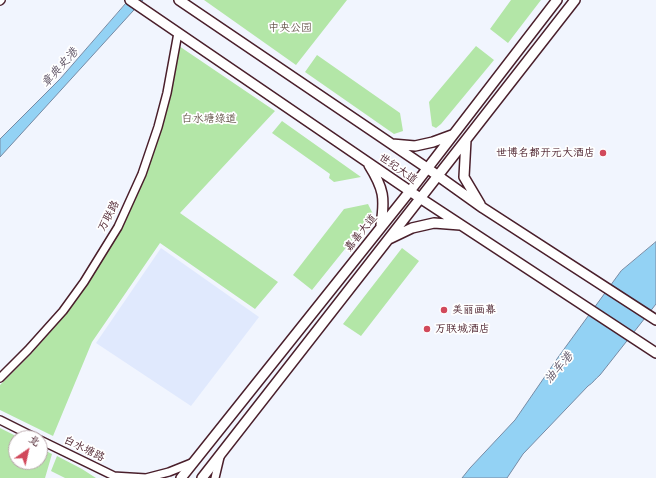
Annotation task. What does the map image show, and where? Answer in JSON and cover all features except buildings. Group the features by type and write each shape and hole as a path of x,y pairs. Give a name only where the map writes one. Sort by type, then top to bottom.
{"main road":[{"name":"世纪大道","path":"130,0 420,198 656,352"},
{"name":"世纪大道","path":"179,0 427,168 437,177 482,208 656,320"},
{"name":"嘉善大道","path":"181,478 410,191 557,0"},
{"path":"202,478 575,0"},
{"path":"392,144 415,146 433,142 452,135"},
{"path":"466,140 464,177 470,190 482,208"},
{"path":"366,161 379,180 383,191 381,226"},
{"path":"387,240 412,228 434,223 462,225"}],"street":[{"name":"万联路","path":"0,378 28,350 63,311 84,282 118,227 142,174 158,127 168,93 178,33"},
{"path":"0,420 20,430"},
{"name":"白水塘路","path":"48,444 115,477"},
{"path":"215,478 220,455"},
{"path":"115,477 146,478 169,472 194,461"}],"shaded area":[{"path":"161,248 259,317 191,406 96,343"}],"green space":[{"name":"中央公园","path":"204,0 347,0 296,65"},
{"path":"511,0 541,0 508,43 490,29"},
{"name":"白水塘绿道","path":"179,46 275,111 180,213 278,282 255,309 160,243 92,342 53,436 48,434 48,430 41,430 0,410 0,385 31,354 66,314 86,285 120,229 161,129 171,94"},
{"path":"476,46 494,60 441,124 436,128 432,126 429,102"},
{"path":"317,55 400,113 403,131 394,134 305,72"},
{"path":"282,121 361,177 334,182 329,178 330,174 272,133"},
{"path":"368,204 373,214 312,290 293,275 344,209"},
{"path":"402,248 419,261 361,336 343,324"},
{"path":"0,428 8,432 8,470 47,470 45,478 0,478"},
{"path":"48,452 52,454 48,468"},
{"path":"57,456 96,478 65,478 51,471"}],"water":[{"path":"129,0 143,0 0,157 0,139 60,79"},
{"name":"油车港","path":"656,242 656,304 600,375 523,454 507,478 462,478 515,420 559,356 621,271"}],"place":[{"name":"世博名都开元大酒店","path":"603,153"},
{"name":"美丽画幕","path":"444,310"},
{"name":"万联城酒店","path":"427,329"}],"water label":[{"name":"章典史港","path":"60,68"}]}
